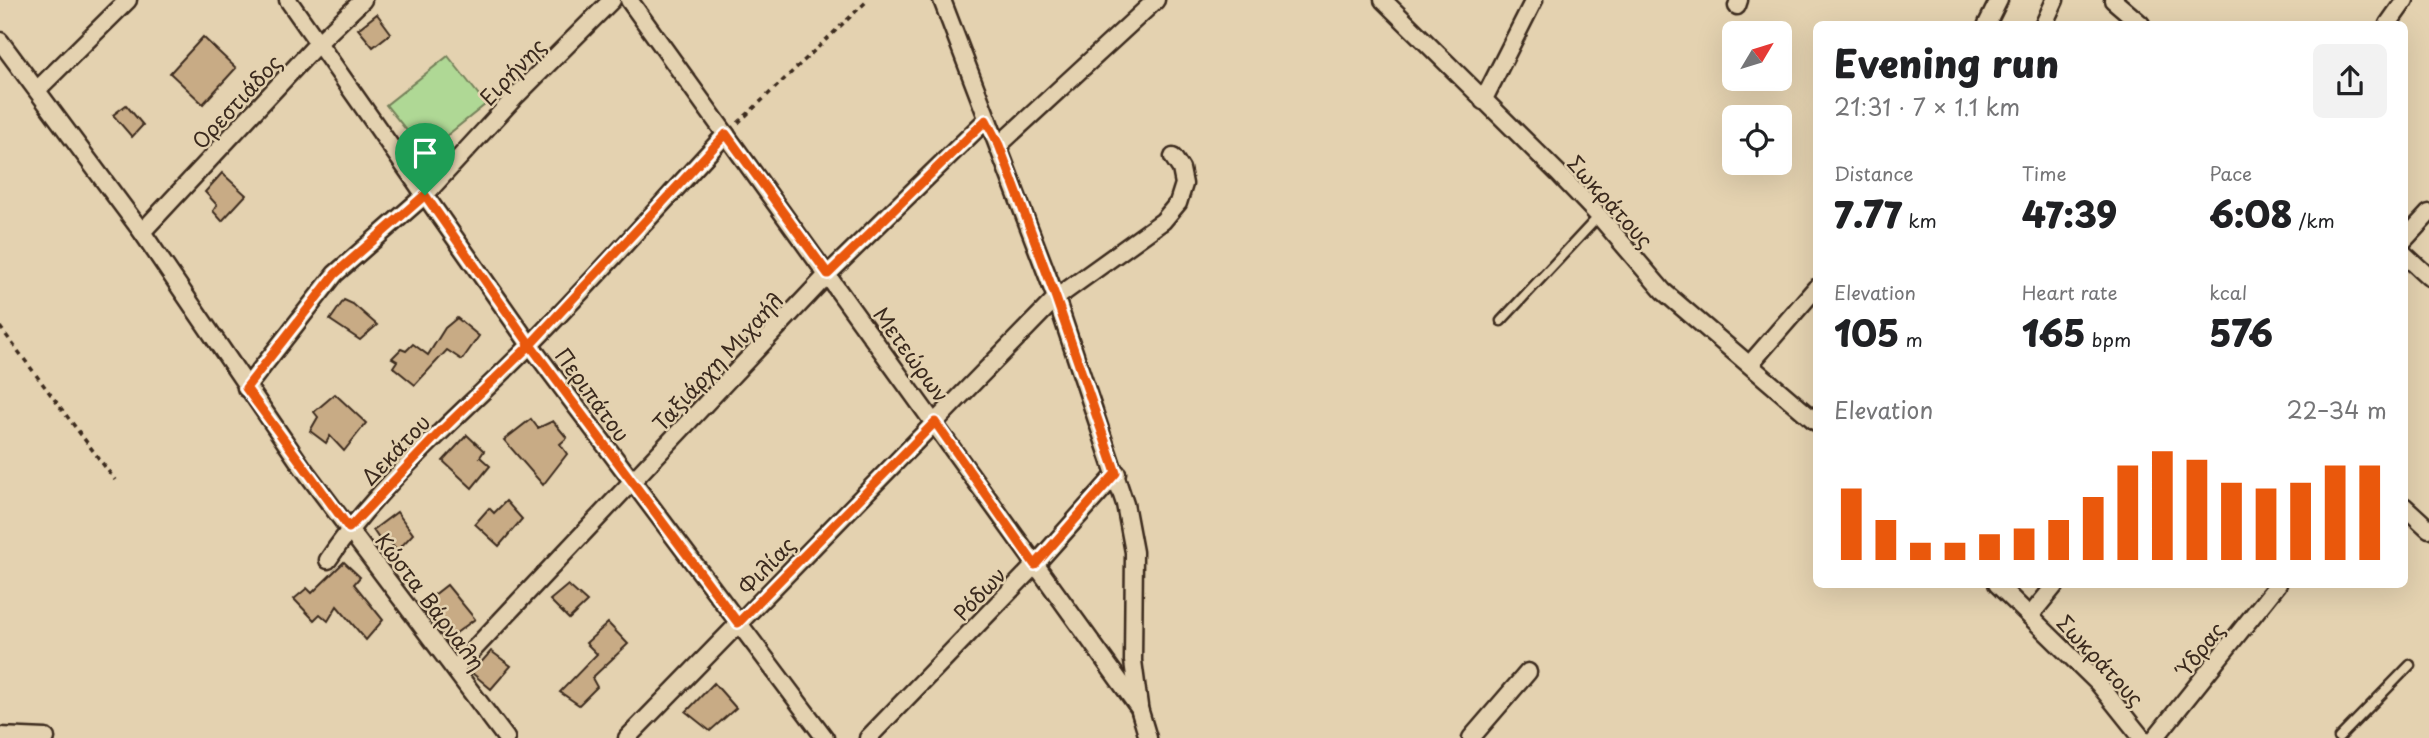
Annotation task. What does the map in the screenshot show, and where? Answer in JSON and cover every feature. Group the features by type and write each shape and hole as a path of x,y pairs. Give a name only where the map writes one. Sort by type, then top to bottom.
{"street":[{"path":"37,90 128,0"},
{"name":"Περιπάτου","path":"288,0 530,345 825,738"},
{"name":"Ορεστιάδος","path":"142,232 319,42 363,0"},
{"name":"Ειρήνης","path":"246,388 335,274 425,195 517,95 612,0"},
{"name":"Μετεώρων","path":"629,0 1139,708 1148,738"},
{"path":"942,0 1056,298 1116,473 1134,552 1133,661 1139,708"},
{"path":"999,145 1156,0"},
{"name":"Σωκράτους","path":"1383,0 1599,216 1663,291 1813,419"},
{"path":"1483,101 1534,0"},
{"path":"1988,21 1999,0"},
{"path":"2045,21 2055,0"},
{"path":"2113,0 2138,21"},
{"path":"2390,21 2404,0"},
{"name":"Κώστα Βάρναλη","path":"0,41 142,232 246,388 506,738"},
{"name":"Ταξιάρχη Μιχαήλ","path":"456,668 828,274 986,120"},
{"name":"Δεκάτου","path":"328,560 349,528 440,432 530,345 726,134"},
{"name":"Φιλίας","path":"627,738 1056,298 1163,221 1178,203 1184,184 1181,169 1173,157"},
{"path":"2408,236 2429,213"},
{"path":"2408,258 2429,277"},
{"path":"1750,364 1813,291"},
{"name":"Ρόδων","path":"868,738 1035,565 1116,473"},
{"path":"2408,510 2429,529"},
{"name":"Σωκράτους","path":"2001,588 2098,683 2142,738"},
{"path":"2030,616 2053,588"},
{"name":"Ύδρας","path":"2155,738 2275,588"},
{"path":"1471,738 1528,672"},
{"path":"0,736 47,738"}],"lane":[{"path":"1501,321 1599,216"},
{"path":"2339,738 2410,665"}],"path":[{"path":"726,134 868,0"},
{"path":"0,327 115,480"}],"green space":[{"path":"448,56 486,104 425,153 386,105"}],"building":[{"path":"377,14 391,33 373,47 358,29"},
{"path":"203,37 236,68 203,104 170,73"},
{"path":"126,105 143,125 132,137 113,115"},
{"path":"222,173 246,195 222,221 213,211 217,205 205,192"},
{"path":"344,300 353,304 377,325 360,340 330,320"},
{"path":"457,318 479,336 462,360 447,350 415,385 393,367 397,361 392,358 401,349 406,351 413,344 428,355 445,328"},
{"path":"335,394 366,423 344,451 330,436 326,443 310,431 318,417 314,412"},
{"path":"531,419 538,428 553,421 567,438 560,444 567,454 543,485 504,440"},
{"path":"467,435 484,451 480,457 490,466 472,488 443,461"},
{"path":"506,501 522,519 499,546 475,524 489,508 494,513"},
{"path":"397,512 413,534 397,551 387,539 382,543 373,530"},
{"path":"344,562 360,577 354,584 383,620 366,640 337,606 328,621 320,614 314,620 294,599 307,588 312,593"},
{"path":"447,585 475,619 448,639 420,606"},
{"path":"568,585 587,602 569,619 550,600"},
{"path":"608,623 628,644 592,678 597,687 579,705 560,692 597,654 586,643"},
{"path":"491,651 511,666 491,689 472,673"},
{"path":"714,683 736,708 710,731 686,712"}],"route":[{"path":"425,195 335,274 246,388 349,528 440,432 530,345 738,623 935,422 1035,565 1116,473 1056,298 999,145 986,120 828,274 726,134 530,345 425,195"}]}
